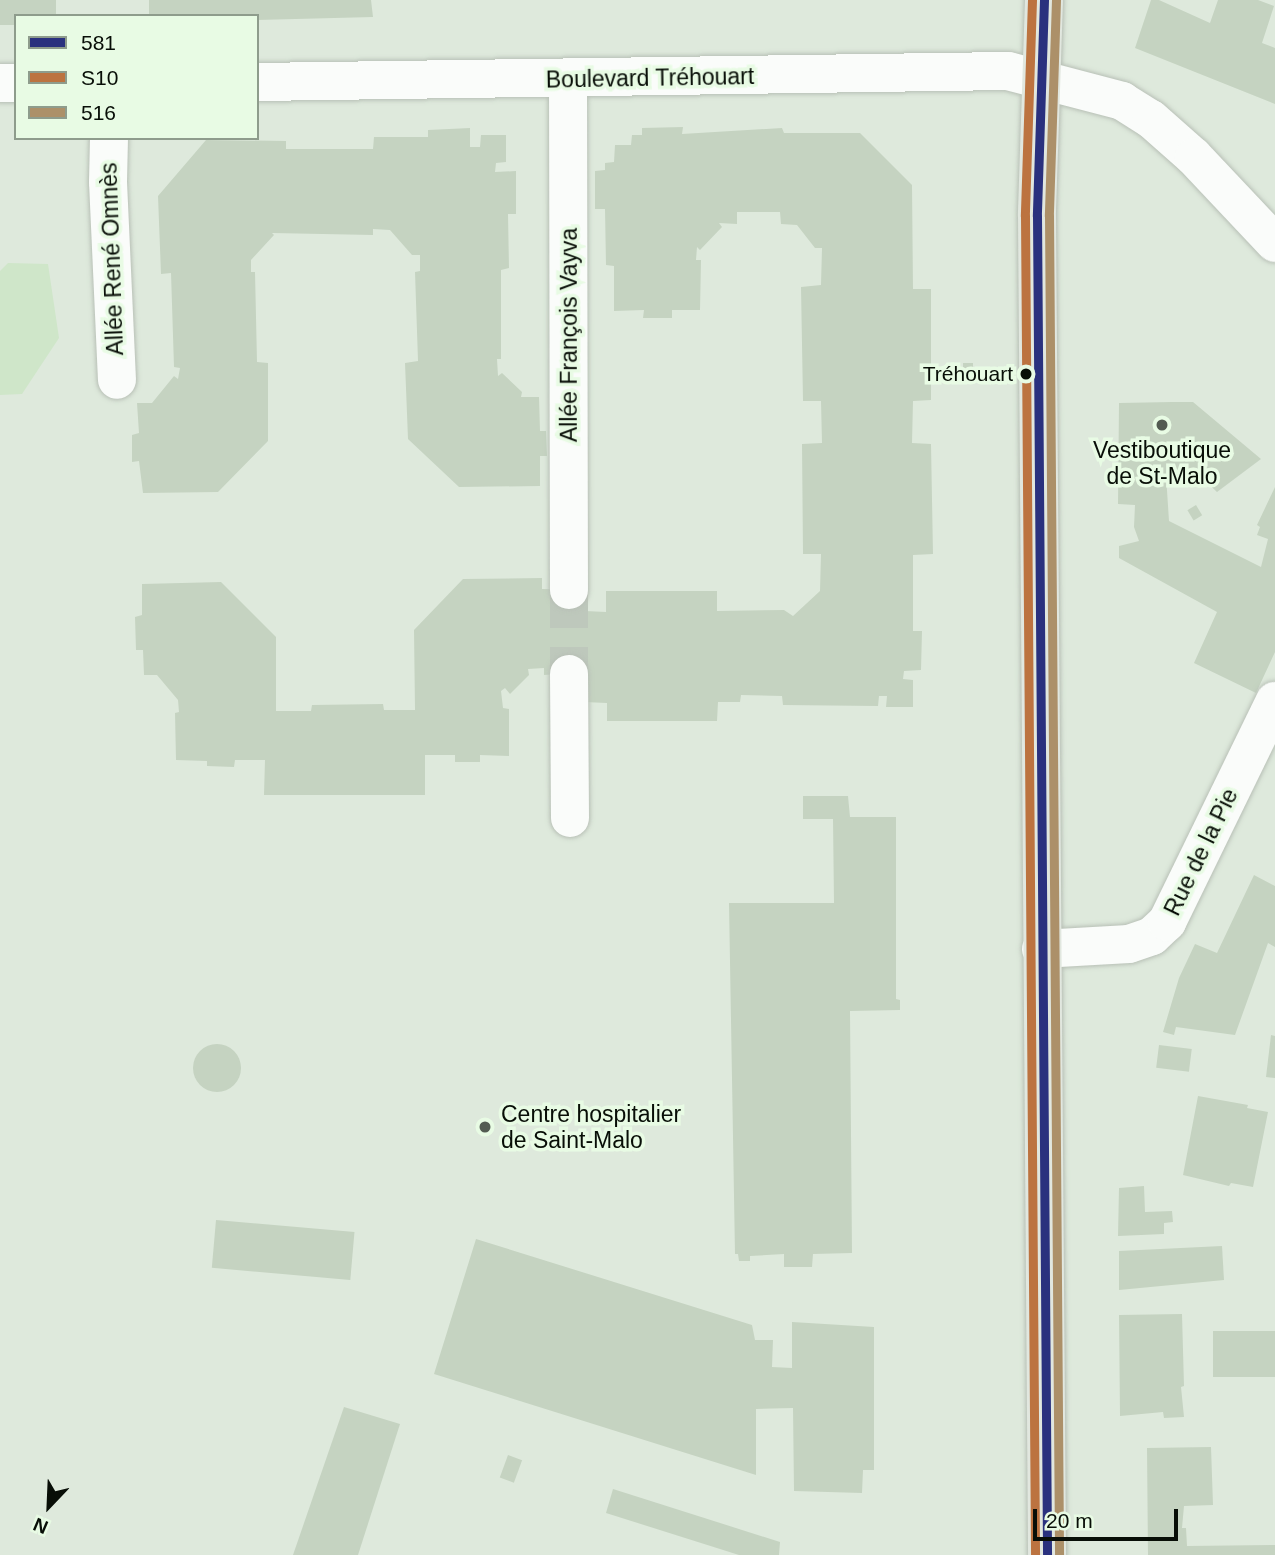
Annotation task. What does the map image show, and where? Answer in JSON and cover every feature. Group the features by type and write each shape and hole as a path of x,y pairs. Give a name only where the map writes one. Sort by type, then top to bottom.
{"main road":[{"path":"1044,0 1037,216 1047,1555"}],"street":[{"name":"Boulevard Tréhouart","path":"259,82 568,80 1008,71 1122,101 1151,119 1194,157 1275,243"},
{"name":"Allée François Vayva","path":"568,80 569,590"},
{"name":"Allée René Omnès","path":"109,140 108,182 117,380"},
{"path":"569,674 570,818"},
{"name":"Rue de la Pie","path":"1041,949 1129,944 1152,936 1167,922 1275,701"}],"green space":[{"path":"8,263 48,264 59,338 22,394 0,395 0,271"}],"building":[{"path":"0,0 56,0 56,14 14,14 14,25 0,25"},
{"path":"149,0 371,0 373,17 259,20 259,14 149,14"},
{"path":"1151,0 1159,0 1210,23 1218,0 1258,0 1274,6 1262,43 1275,48 1275,104 1135,48"},
{"path":"683,127 682,134 782,128 784,133 860,133 912,185 913,289 931,289 931,400 913,401 912,443 931,444 933,554 913,555 913,631 922,631 921,670 904,671 903,679 913,680 913,707 886,707 887,696 879,696 878,706 783,705 782,696 741,695 740,702 718,702 717,721 607,721 607,703 584,702 585,672 544,675 544,668 528,669 529,675 510,694 505,688 501,691 503,708 509,709 509,756 480,755 480,762 455,762 455,755 425,755 425,795 264,795 265,760 235,760 234,767 207,766 207,761 176,760 175,713 179,712 178,700 157,675 144,675 143,650 136,650 135,617 142,615 142,584 221,582 276,637 276,711 311,711 312,705 383,704 384,710 415,710 414,630 463,579 542,578 542,589 585,590 585,611 606,612 606,591 717,591 717,611 784,610 793,616 820,591 821,554 803,554 802,444 822,443 821,401 803,401 801,287 821,285 822,248 815,248 797,225 781,224 780,212 737,212 737,224 719,223 722,227 700,250 697,247 696,260 701,260 700,310 672,310 672,318 643,318 644,310 614,311 614,266 606,265 605,209 595,209 595,171 605,170 605,163 614,162 615,145 631,145 632,135 642,135 642,128"},
{"path":"470,128 470,147 480,147 481,135 506,135 506,162 496,163 495,172 516,171 516,214 508,214 509,268 501,270 501,359 497,359 498,376 502,373 522,392 521,397 539,397 540,431 546,431 547,456 540,456 540,486 459,487 408,439 405,363 418,361 415,272 420,271 420,255 412,255 390,230 373,229 373,235 272,233 274,235 251,260 251,272 255,272 257,362 268,363 268,441 218,492 143,493 139,461 132,462 132,435 139,433 137,403 152,403 174,376 178,379 180,368 174,367 171,273 161,274 158,196 206,140 286,141 286,149 373,149 374,137 428,137 428,130"},
{"path":"963,363 973,363 973,384 963,384"},
{"path":"1193,402 1261,459 1217,492 1197,473 1166,475 1169,521 1261,567 1268,539 1257,535 1260,527 1257,525 1275,487 1275,652 1256,693 1194,663 1217,612 1119,558 1119,546 1139,541 1134,527 1135,505 1118,504 1119,403"},
{"path":"1196,505 1202,515 1194,520 1187,510"},
{"path":"803,796 848,796 850,817 896,817 896,999 900,1000 900,1010 850,1011 852,1253 813,1254 812,1267 784,1267 784,1254 750,1256 750,1261 739,1261 738,1254 735,1254 729,903 834,903 833,819 803,819"},
{"path":"1254,875 1275,886 1275,947 1268,943 1235,1035 1176,1027 1174,1035 1163,1032 1179,978 1195,944 1217,953"},
{"path":"1271,1035 1275,1036 1275,1078 1266,1077"},
{"path":"217,1044 234,1051 241,1068 234,1085 217,1092 200,1085 193,1068 200,1051"},
{"path":"1159,1045 1192,1049 1189,1072 1156,1068"},
{"path":"1198,1096 1248,1105 1247,1108 1268,1112 1253,1187 1231,1183 1229,1186 1183,1175"},
{"path":"1144,1186 1145,1212 1172,1211 1173,1222 1164,1223 1164,1234 1118,1236 1119,1188"},
{"path":"216,1220 354,1232 350,1280 212,1268"},
{"path":"476,1239 752,1325 755,1340 773,1340 772,1367 792,1368 792,1322 874,1327 874,1470 863,1470 862,1493 794,1491 793,1408 756,1409 756,1475 434,1374"},
{"path":"1222,1246 1224,1280 1119,1290 1119,1251"},
{"path":"1182,1314 1184,1386 1181,1387 1184,1417 1164,1418 1163,1412 1120,1416 1119,1315"},
{"path":"1213,1331 1275,1331 1275,1377 1213,1377"},
{"path":"344,1407 400,1424 358,1555 293,1555"},
{"path":"1211,1447 1213,1505 1184,1506 1182,1528 1186,1528 1187,1546 1275,1545 1275,1555 1148,1555 1147,1448"},
{"path":"508,1455 522,1460 514,1483 500,1478"},
{"path":"613,1489 780,1542 779,1555 739,1555 606,1513"}],"tunnel":[{"path":"569,590 569,674"}],"transit line":[{"name":"S10","path":"1032,0 1025,216 1035,1555"},
{"name":"581","path":"1044,0 1037,216 1047,1555"},
{"name":"516","path":"1056,0 1049,216 1059,1555"}],"place":[{"name":"Tréhouart","path":"1026,374"},
{"name":"Vestiboutique de St-Malo","path":"1162,425"},
{"name":"Centre hospitalier de Saint-Malo","path":"485,1127"}]}
